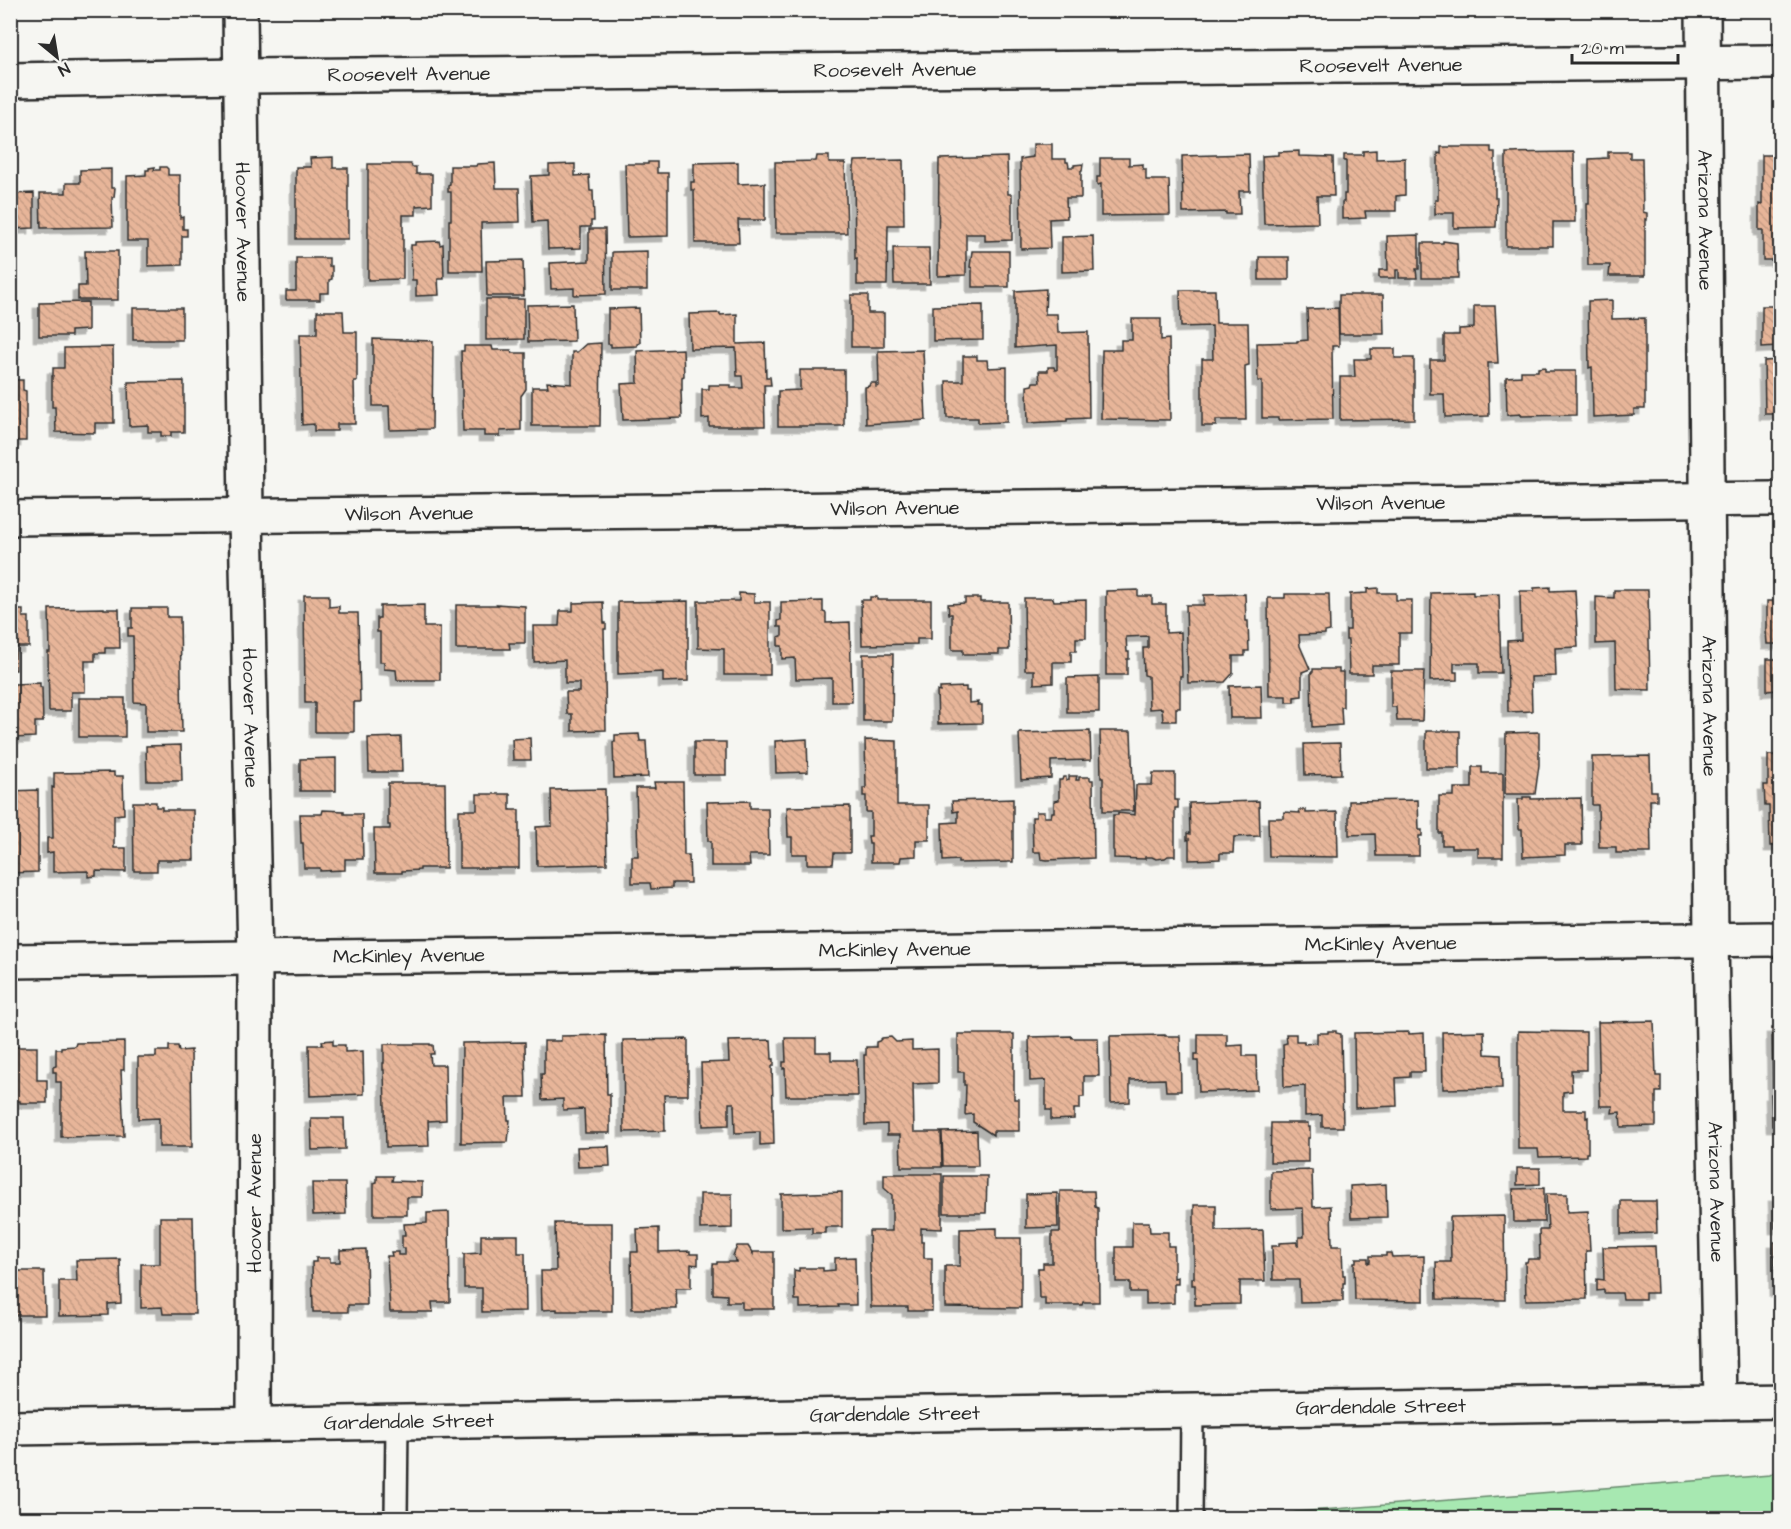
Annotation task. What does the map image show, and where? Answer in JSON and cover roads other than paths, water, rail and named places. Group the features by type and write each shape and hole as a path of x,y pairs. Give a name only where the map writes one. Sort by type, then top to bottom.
{"street":[{"name":"Hoover Avenue","path":"240,10 246,515 255,959 254,1424"},
{"name":"Arizona Avenue","path":"1703,10 1711,940 1720,1402"},
{"name":"Roosevelt Avenue","path":"10,80 1780,62"},
{"name":"Wilson Avenue","path":"10,518 1780,500"},
{"name":"McKinley Avenue","path":"10,961 1780,939"},
{"name":"Gardendale Street","path":"10,1428 1780,1401"}],"lane":[{"path":"1191,1518 1192,1411"},
{"path":"396,1518 397,1422"}]}
